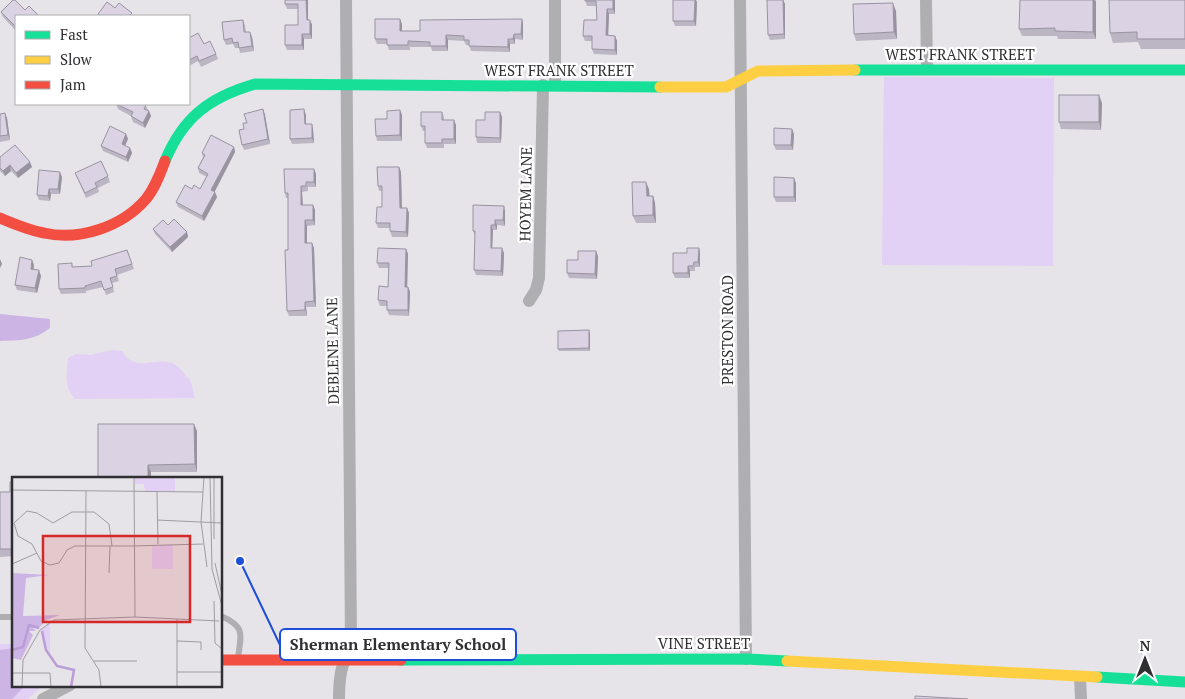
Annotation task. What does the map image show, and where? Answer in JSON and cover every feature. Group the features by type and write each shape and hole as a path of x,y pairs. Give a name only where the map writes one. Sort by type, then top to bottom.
{"street":[{"name":"DEBLENE LANE","path":"340,699 339,677 344,659 351,645 346,0"},
{"name":"HOYEM LANE","path":"529,301 536,290 539,278 555,0"},
{"name":"PRESTON ROAD","path":"740,0 746,659"},
{"path":"926,0 927,69"},
{"name":"WEST FRANK STREET","path":"0,218 18,227 55,236 88,234 124,218 149,195 180,130 201,108 212,100 239,88 254,84 549,84 726,87 758,70 1185,70"},
{"name":"VINE STREET","path":"222,660 746,659 1185,682"},
{"path":"1080,677 1081,699"},
{"path":"43,699 68,686"}],"lane":[{"path":"222,616 234,622 239,627 238,660"}],"shaded area":[{"path":"884,77 1054,78 1053,266 882,265"},
{"path":"0,314 50,319 50,328 32,338 0,341"},
{"path":"112,350 122,351 129,359 136,363 166,362 180,368 186,377 190,379 195,398 75,399 67,384 68,358 76,354 91,355"},
{"path":"0,644 12,644 12,686 42,686 28,699 0,699"},
{"path":"12,648 12,686 25,686 12,699 0,699 0,650"}],"building":[{"path":"15,0 25,10 29,6 38,15 15,15 15,26 1,12"},
{"path":"285,0 306,0 307,20 310,20 310,34 302,34 302,45 285,45 285,25 298,25 298,4 285,4"},
{"path":"585,0 613,0 613,9 607,9 606,35 615,36 615,50 592,49 592,36 583,36 584,20 597,20 596,1"},
{"path":"673,0 695,0 694,21 673,21"},
{"path":"767,0 783,0 784,34 768,35"},
{"path":"1020,0 1093,0 1093,32 1055,31 1055,28 1019,29"},
{"path":"1109,0 1185,0 1185,39 1137,39 1137,32 1110,33"},
{"path":"107,2 115,8 119,3 132,13 130,15 98,14"},
{"path":"893,3 894,32 854,34 853,4"},
{"path":"375,19 400,19 400,31 420,31 420,20 522,19 521,34 514,34 513,39 508,39 508,47 469,46 469,40 464,40 464,36 446,35 446,46 430,46 430,42 408,41 408,45 387,45 387,39 375,39"},
{"path":"243,20 244,32 250,32 252,46 239,48 238,42 233,43 232,38 224,40 222,22"},
{"path":"198,33 204,44 210,41 216,54 199,61 197,56 190,60 190,37"},
{"path":"1059,95 1099,95 1099,122 1059,122"},
{"path":"118,105 146,105 144,109 149,111 143,123 131,116 133,112"},
{"path":"263,109 268,139 242,145 239,130 244,129 243,123 247,123 244,114"},
{"path":"304,109 305,124 312,124 312,138 290,139 290,110"},
{"path":"400,110 400,135 376,136 375,119 387,119 387,111"},
{"path":"421,112 442,112 442,120 454,120 454,139 442,139 442,143 425,143 425,126 421,126"},
{"path":"485,112 500,112 500,138 476,137 476,120 485,120"},
{"path":"5,113 8,135 0,136 0,114"},
{"path":"110,126 126,134 122,144 130,148 126,157 101,146"},
{"path":"774,128 792,129 791,145 774,145"},
{"path":"211,135 234,147 211,190 215,192 202,216 176,202 185,185 192,189 194,185 200,189 208,174 198,168 205,155 202,153"},
{"path":"15,145 30,162 16,173 10,165 3,171 0,168 0,157"},
{"path":"101,161 108,176 95,183 97,187 85,193 75,173"},
{"path":"377,167 399,167 400,208 407,208 406,232 390,231 390,223 376,223 377,207 382,207 382,186 378,186"},
{"path":"284,169 314,169 314,182 306,182 306,186 301,186 301,205 313,205 313,220 305,220 305,243 312,243 314,301 305,302 305,310 287,311 285,250 288,250 288,193 285,193"},
{"path":"39,170 60,172 58,189 49,189 48,196 37,195"},
{"path":"774,177 794,178 794,197 774,197"},
{"path":"632,182 646,182 647,196 653,196 653,215 633,216"},
{"path":"473,205 504,206 503,220 495,220 495,225 491,225 491,248 502,248 501,271 474,270 475,231 473,231"},
{"path":"174,219 187,232 170,247 153,229 163,220 168,225"},
{"path":"378,248 406,249 405,287 408,287 408,310 387,310 387,301 378,300 379,286 388,287 389,263 377,263"},
{"path":"687,248 699,248 698,262 694,262 693,266 688,266 688,273 673,273 673,253 687,253"},
{"path":"127,250 132,264 115,269 117,276 110,278 113,287 104,290 101,281 85,286 85,288 59,289 58,264 72,263 72,267 92,266 91,261"},
{"path":"578,251 596,251 595,274 567,273 567,260 578,260"},
{"path":"20,257 32,260 31,269 39,270 35,288 15,285"},
{"path":"589,330 589,348 558,349 558,331"},
{"path":"98,424 194,424 195,464 148,465 148,477 98,477"},
{"path":"10,482 12,482 12,549 0,549 0,492 10,492"},
{"path":"915,696 968,699 915,699"}],"traffic: fast":[{"path":"855,70 1185,70"},
{"path":"165,161 180,132 200,111 224,95 255,84 660,87"},
{"path":"401,660 746,659 787,661"},
{"path":"1097,677 1185,682"}],"traffic: slow":[{"path":"660,87 726,87 758,71 855,70"},
{"path":"787,661 1097,677"}],"traffic: jam":[{"path":"0,218 32,230 57,235 71,235 99,230 125,217 146,199 155,186 165,161"},
{"path":"222,660 401,660"}],"place":[{"name":"Sherman Elementary School","path":"240,561"}]}
